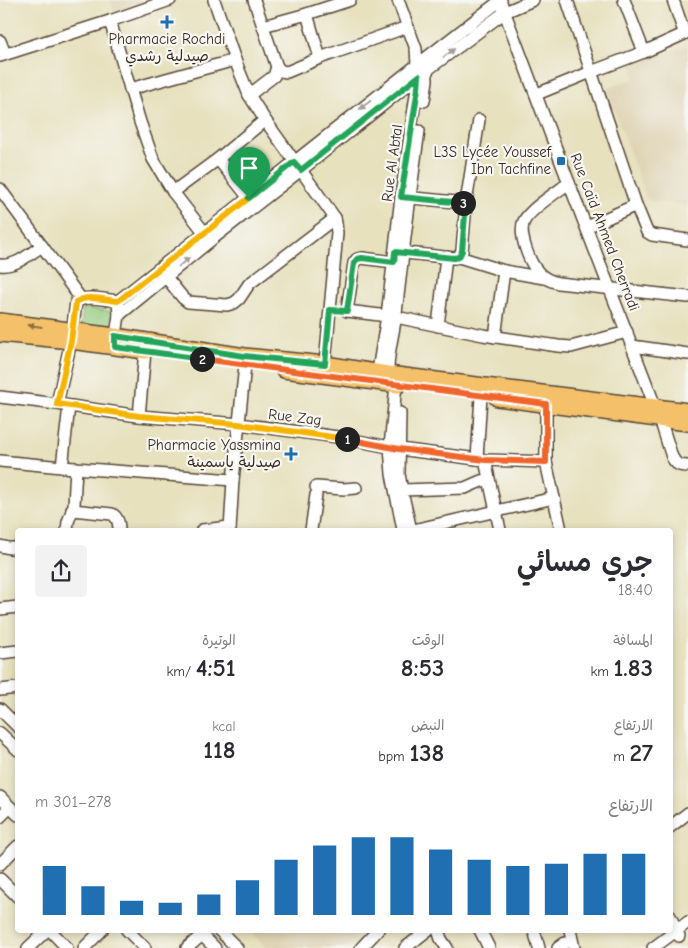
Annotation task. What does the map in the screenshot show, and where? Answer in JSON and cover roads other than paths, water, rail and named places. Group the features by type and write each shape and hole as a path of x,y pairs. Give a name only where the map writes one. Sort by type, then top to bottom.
{"main road":[{"path":"0,321 72,336"},
{"path":"0,334 72,336 325,364 392,382 546,404 658,413 688,412"},
{"path":"115,341 145,351 245,365 658,413 688,423"}],"street":[{"path":"0,41 2,55 170,0"},
{"path":"214,0 248,95 335,218 336,233 325,364"},
{"path":"254,0 277,67 281,71 287,72 320,58 407,27"},
{"path":"263,26 350,0"},
{"name":"Rue Al Abtal","path":"394,448 400,409 388,362 398,256 422,67 398,0"},
{"path":"119,315 162,273 502,3 533,0"},
{"path":"567,0 636,204 649,234 688,240"},
{"path":"624,0 644,52"},
{"path":"536,94 644,52 684,34 672,0"},
{"name":"Rue Caïd Ahmed Cherradi","path":"502,3 658,413 674,462 679,466 688,466"},
{"path":"307,14 320,58"},
{"path":"110,21 153,159 173,192 207,237"},
{"path":"130,89 235,60"},
{"path":"248,95 274,76 277,67"},
{"path":"173,192 218,159 265,120"},
{"path":"459,257 462,251 466,203 479,120"},
{"path":"218,159 249,198"},
{"path":"207,237 249,198 298,166"},
{"path":"544,278 536,271 527,254 522,226 524,220 534,209 569,183"},
{"path":"0,189 77,303 63,405 62,467"},
{"path":"405,198 466,203"},
{"path":"0,201 40,248"},
{"path":"587,227 636,204"},
{"path":"162,273 188,302 227,305 234,303 249,284 335,218"},
{"path":"0,265 12,264 40,248"},
{"path":"347,311 354,263 357,259 398,256 459,257 504,271 544,278 568,285 688,297"},
{"path":"438,326 446,257"},
{"path":"495,337 504,271"},
{"path":"77,303 87,297 118,301 162,273"},
{"path":"115,341 119,315 118,301"},
{"path":"330,310 392,317 495,337 571,347 627,332"},
{"path":"632,346 688,354"},
{"path":"139,416 145,351"},
{"path":"230,528 238,424 245,365"},
{"path":"481,396 481,459 489,480 500,528"},
{"name":"Rue Zag","path":"0,397 139,416 238,424 338,437 394,448 481,459 546,462"},
{"path":"546,404 546,462 561,528"},
{"path":"394,448 412,528"},
{"path":"394,448 392,474 403,528"},
{"path":"0,460 62,467 233,480"},
{"path":"68,528 74,505 76,468"},
{"path":"402,490 466,488 481,481 489,480"},
{"path":"311,528 316,491 356,488"},
{"path":"421,528 554,498"},
{"path":"72,510 112,514 118,521 119,528"},
{"path":"0,546 15,548"},
{"path":"0,609 15,607"},
{"path":"0,653 15,651"},
{"path":"0,690 15,688"},
{"path":"0,709 15,724"},
{"path":"1,735 15,733"},
{"path":"1,735 15,747"},
{"path":"0,796 14,811 0,817"},
{"path":"673,825 688,813"},
{"path":"0,864 15,849"},
{"path":"0,880 15,891"},
{"path":"0,896 15,892"},
{"path":"673,920 682,934"},
{"path":"666,948 682,934 688,922"},
{"path":"28,948 47,933"},
{"path":"54,933 68,948"},
{"path":"84,948 99,933"},
{"path":"129,933 140,946"},
{"path":"187,948 198,933"},
{"path":"200,933 213,946 220,933"},
{"path":"223,933 237,948"},
{"path":"360,948 375,933"},
{"path":"405,948 424,933"},
{"path":"439,933 447,948"},
{"path":"482,933 489,948"},
{"path":"535,933 539,948"},
{"path":"563,933 566,947"},
{"path":"566,947 569,933"},
{"path":"653,948 682,934"}],"place":[{"name":"Pharmacie Rochdi صيدلية رشدي","path":"167,22"},
{"name":"L3S Lycée Youssef Ibn Tachfine","path":"561,161"},
{"name":"Pharmacie Yassmina صيدلية ياسمينة","path":"291,454"}]}
